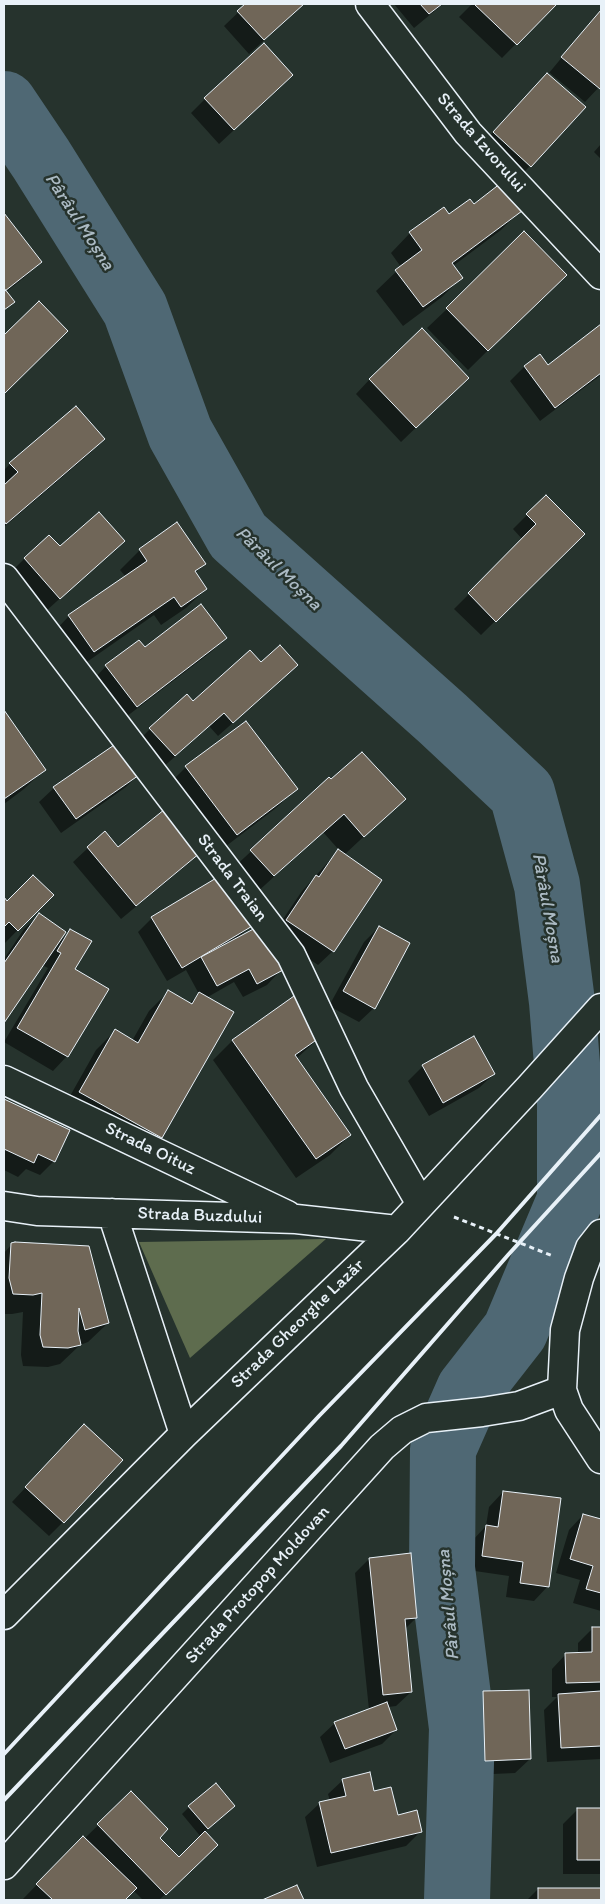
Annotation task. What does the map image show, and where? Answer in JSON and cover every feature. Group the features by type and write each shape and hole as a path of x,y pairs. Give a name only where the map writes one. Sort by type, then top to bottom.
{"street":[{"name":"Strada Izvorului","path":"370,4 468,134 601,275"},
{"name":"Strada Traian","path":"4,578 291,955 354,1088 421,1204"},
{"name":"Strada Gheorghe Lazăr","path":"4,1616 184,1434 397,1230 593,1016"},
{"name":"Strada Oituz","path":"4,1080 296,1219"},
{"name":"Strada Buzdului","path":"4,1206 37,1211 296,1219 397,1230"},
{"path":"112,1213 184,1434"},
{"path":"601,1234 590,1248 579,1278 565,1330 562,1390 569,1410 601,1459"},
{"name":"Strada Protopop Moldovan","path":"4,1865 382,1448 402,1430 426,1418 519,1406 562,1390"}],"path":[{"path":"421,1204 555,1257"}],"green space":[{"path":"326,1239 190,1358 139,1242"}],"building":[{"path":"245,4 304,4 264,40 237,11"},
{"path":"420,4 442,4 429,14"},
{"path":"474,4 557,4 517,45"},
{"path":"601,10 601,87 600,89 561,57"},
{"path":"264,43 293,75 234,130 204,98"},
{"path":"547,73 586,107 531,167 493,132"},
{"path":"501,183 522,211 452,263 463,278 423,307 395,270 422,250 409,232 444,207 449,214 470,199 474,204"},
{"path":"4,213 42,262 5,291 4,289"},
{"path":"524,231 567,275 488,351 446,308"},
{"path":"4,288 15,302 4,310"},
{"path":"39,301 68,331 4,394 4,335"},
{"path":"601,324 601,373 555,408 524,366 540,354 548,365"},
{"path":"422,328 469,378 416,428 369,379"},
{"path":"76,406 105,439 6,524 4,521 4,485 18,472 9,463"},
{"path":"546,495 585,534 496,622 468,593 536,524 526,514"},
{"path":"99,512 125,541 60,599 24,558 49,535 60,546"},
{"path":"177,522 206,564 195,571 207,589 181,607 174,597 94,652 68,615 147,561 139,549"},
{"path":"201,604 227,638 137,707 105,665 139,640 145,647"},
{"path":"280,645 298,665 233,723 224,713 175,756 149,728 187,694 193,701 250,650 261,662"},
{"path":"4,710 46,770 4,799"},
{"path":"246,721 298,789 237,835 185,766"},
{"path":"120,741 142,773 76,819 53,787"},
{"path":"362,752 406,799 364,837 344,814 274,876 250,850 329,777 331,779"},
{"path":"170,805 206,848 136,906 87,847 105,831 118,847"},
{"path":"338,849 382,880 334,952 286,920 316,875 319,877"},
{"path":"223,874 254,925 182,968 151,917"},
{"path":"33,875 54,895 18,931 9,922 4,927 4,897 7,901"},
{"path":"39,913 66,932 4,1023 4,963"},
{"path":"259,926 283,970 257,984 249,969 217,986 201,957"},
{"path":"379,926 410,943 375,1009 343,991"},
{"path":"70,929 92,941 75,969 109,989 68,1057 17,1028 61,953 57,951"},
{"path":"168,990 192,1004 199,992 234,1012 162,1138 79,1092 115,1029 138,1043"},
{"path":"294,996 322,1036 295,1055 351,1135 316,1159 232,1040"},
{"path":"474,1036 495,1074 443,1103 422,1065"},
{"path":"4,1099 70,1130 55,1162 38,1154 34,1163 4,1149"},
{"path":"11,1243 89,1246 109,1323 85,1330 79,1308 78,1331 81,1345 68,1348 43,1347 40,1335 42,1293 33,1295 13,1294 9,1278"},
{"path":"84,1424 123,1460 64,1523 25,1487"},
{"path":"503,1491 561,1498 549,1587 520,1583 523,1562 482,1556 486,1525 498,1527"},
{"path":"583,1514 601,1519 601,1593 586,1589 593,1566 570,1559"},
{"path":"411,1553 417,1618 405,1619 412,1692 383,1695 369,1558"},
{"path":"592,1627 601,1627 601,1682 566,1683 565,1653 592,1652"},
{"path":"529,1690 531,1759 485,1761 483,1691"},
{"path":"601,1691 601,1746 561,1748 558,1694"},
{"path":"387,1702 397,1730 345,1749 334,1722"},
{"path":"370,1772 374,1791 391,1787 398,1815 417,1810 422,1832 331,1853 319,1802 346,1796 342,1779"},
{"path":"216,1783 235,1806 208,1829 188,1806"},
{"path":"131,1791 168,1829 160,1838 179,1857 205,1831 218,1845 166,1895 97,1824"},
{"path":"577,1808 601,1808 601,1860 577,1860"},
{"path":"83,1836 137,1888 125,1900 53,1900 36,1884"},
{"path":"297,1885 304,1900 262,1900"},
{"path":"538,1888 601,1888 601,1900 538,1900"}],"waterway":[{"name":"Pârâul Moșna","path":"4,104 41,159 135,309 180,433 238,536 443,719 522,793 547,885 562,1002 570,1101 570,1200 515,1331 469,1390 443,1449 442,1568 462,1728 457,1900"}],"railway":[{"path":"4,1754 319,1416 496,1234 601,1115"},
{"path":"4,1800 341,1446 508,1255 601,1153"}]}
